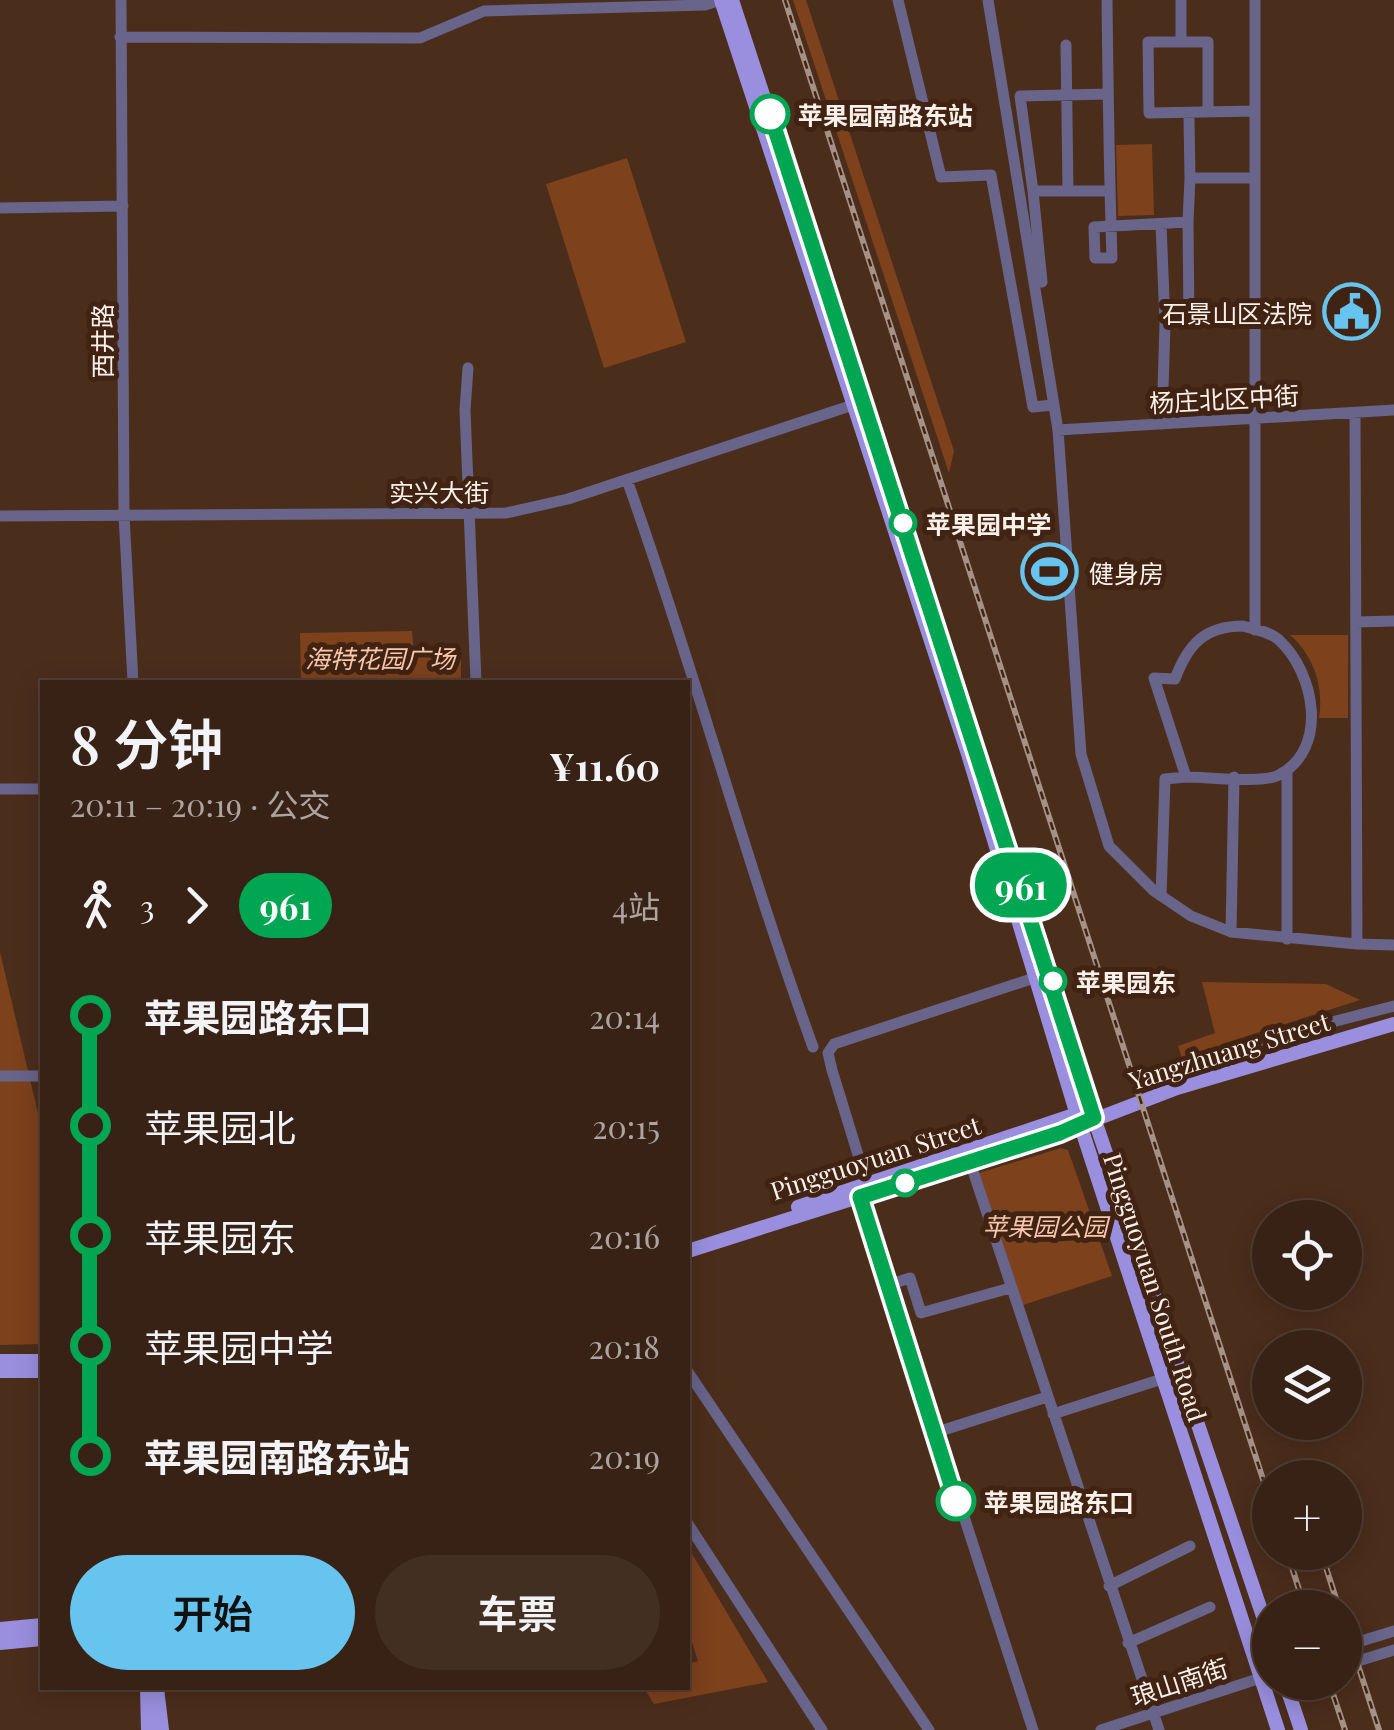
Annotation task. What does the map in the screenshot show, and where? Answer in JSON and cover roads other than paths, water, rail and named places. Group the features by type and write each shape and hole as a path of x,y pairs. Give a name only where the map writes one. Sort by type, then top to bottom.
{"main road":[{"name":"Pingguoyuan South Road","path":"720,0 1053,981 1085,1117 1162,1378 1252,1636"},
{"name":"Pingguoyuan South Road","path":"732,0 1037,978 1253,1590"},
{"name":"Yangzhuang Street","path":"1085,1117 1213,1068 1394,1015"},
{"name":"Yangzhuang Street","path":"1085,1117 1394,1024"},
{"name":"Pingguoyuan Street","path":"690,1241 970,1162 1085,1117"},
{"name":"Pingguoyuan Street","path":"690,1250 1085,1117"},
{"path":"0,1361 40,1361"},
{"path":"0,1371 40,1371"},
{"path":"0,1629 40,1625"},
{"path":"0,1643 40,1639"},
{"path":"146,1690 148,1730"},
{"path":"158,1690 162,1730"},
{"name":"Pingguoyuan South Road","path":"1271,1700 1278,1730"},
{"path":"1292,1700 1301,1730"}],"street":[{"name":"西井路","path":"121,0 124,515 132,680"},
{"path":"120,37 420,38 484,11 705,5 720,0"},
{"path":"898,0 941,178 991,174 1033,407 1054,406"},
{"path":"988,0 1058,430 1081,754 1109,846 1161,896 1191,916 1231,932 1392,944"},
{"path":"1107,0 1111,226 1188,222"},
{"path":"1181,0 1181,42"},
{"path":"1254,0 1255,630"},
{"path":"1208,112 1208,42 1148,42 1149,113 1208,112 1255,111"},
{"path":"1066,45 1068,191"},
{"path":"1042,282 1020,96 1108,94"},
{"path":"1189,118 1189,322"},
{"path":"1190,178 1255,178"},
{"path":"1033,191 1110,191"},
{"path":"0,208 123,206"},
{"path":"1161,224 1162,424"},
{"path":"1164,323 1238,320"},
{"path":"468,368 476,680"},
{"name":"实兴大街","path":"0,516 470,513 540,507 857,404"},
{"name":"杨庄北区中街","path":"1058,430 1394,410"},
{"path":"1355,412 1357,944"},
{"path":"627,480 661,571 768,917 813,1047"},
{"path":"1356,622 1394,621"},
{"path":"1161,896 1165,779 1275,778 1287,770 1311,739 1309,692 1297,664 1277,637 1255,630 1215,627 1189,649 1176,679 1154,678 1186,777"},
{"path":"1287,770 1287,939"},
{"path":"1231,932 1234,777"},
{"path":"0,789 40,789"},
{"path":"1033,1730 888,1285 828,1053 834,1044 1037,978"},
{"name":"Yangzhuang Street","path":"1213,1068 1250,1044 1394,1006"},
{"path":"0,1076 40,1076"},
{"path":"970,1162 1159,1730"},
{"path":"888,1285 910,1278 921,1313 1010,1288"},
{"path":"690,1375 928,1730"},
{"path":"1052,1414 1162,1378"},
{"path":"934,1433 1047,1397"},
{"path":"690,1527 822,1730"},
{"path":"1110,1586 1190,1546"},
{"path":"1128,1643 1210,1606"},
{"path":"1362,1641 1394,1631"},
{"path":"1362,1660 1394,1650"},
{"name":"琅山南街","path":"1101,1730 1252,1681"}],"railway":[{"path":"785,0 1257,1460"},
{"path":"1293,1570 1299,1590"},
{"path":"1327,1570 1333,1590"},
{"path":"1362,1678 1379,1730"},
{"path":"1335,1700 1345,1730"}],"place":[{"name":"苹果园南路东站","path":"770,114"},
{"name":"石景山区法院","path":"1351,312"},
{"name":"苹果园中学","path":"903,523"},
{"name":"健身房","path":"1050,572"},
{"name":"苹果园东","path":"1053,981"},
{"name":"苹果园路东口","path":"956,1501"}],"park label":[{"name":"海特花园广场","path":"380,657"},
{"name":"苹果园公园","path":"1045,1225"}]}
